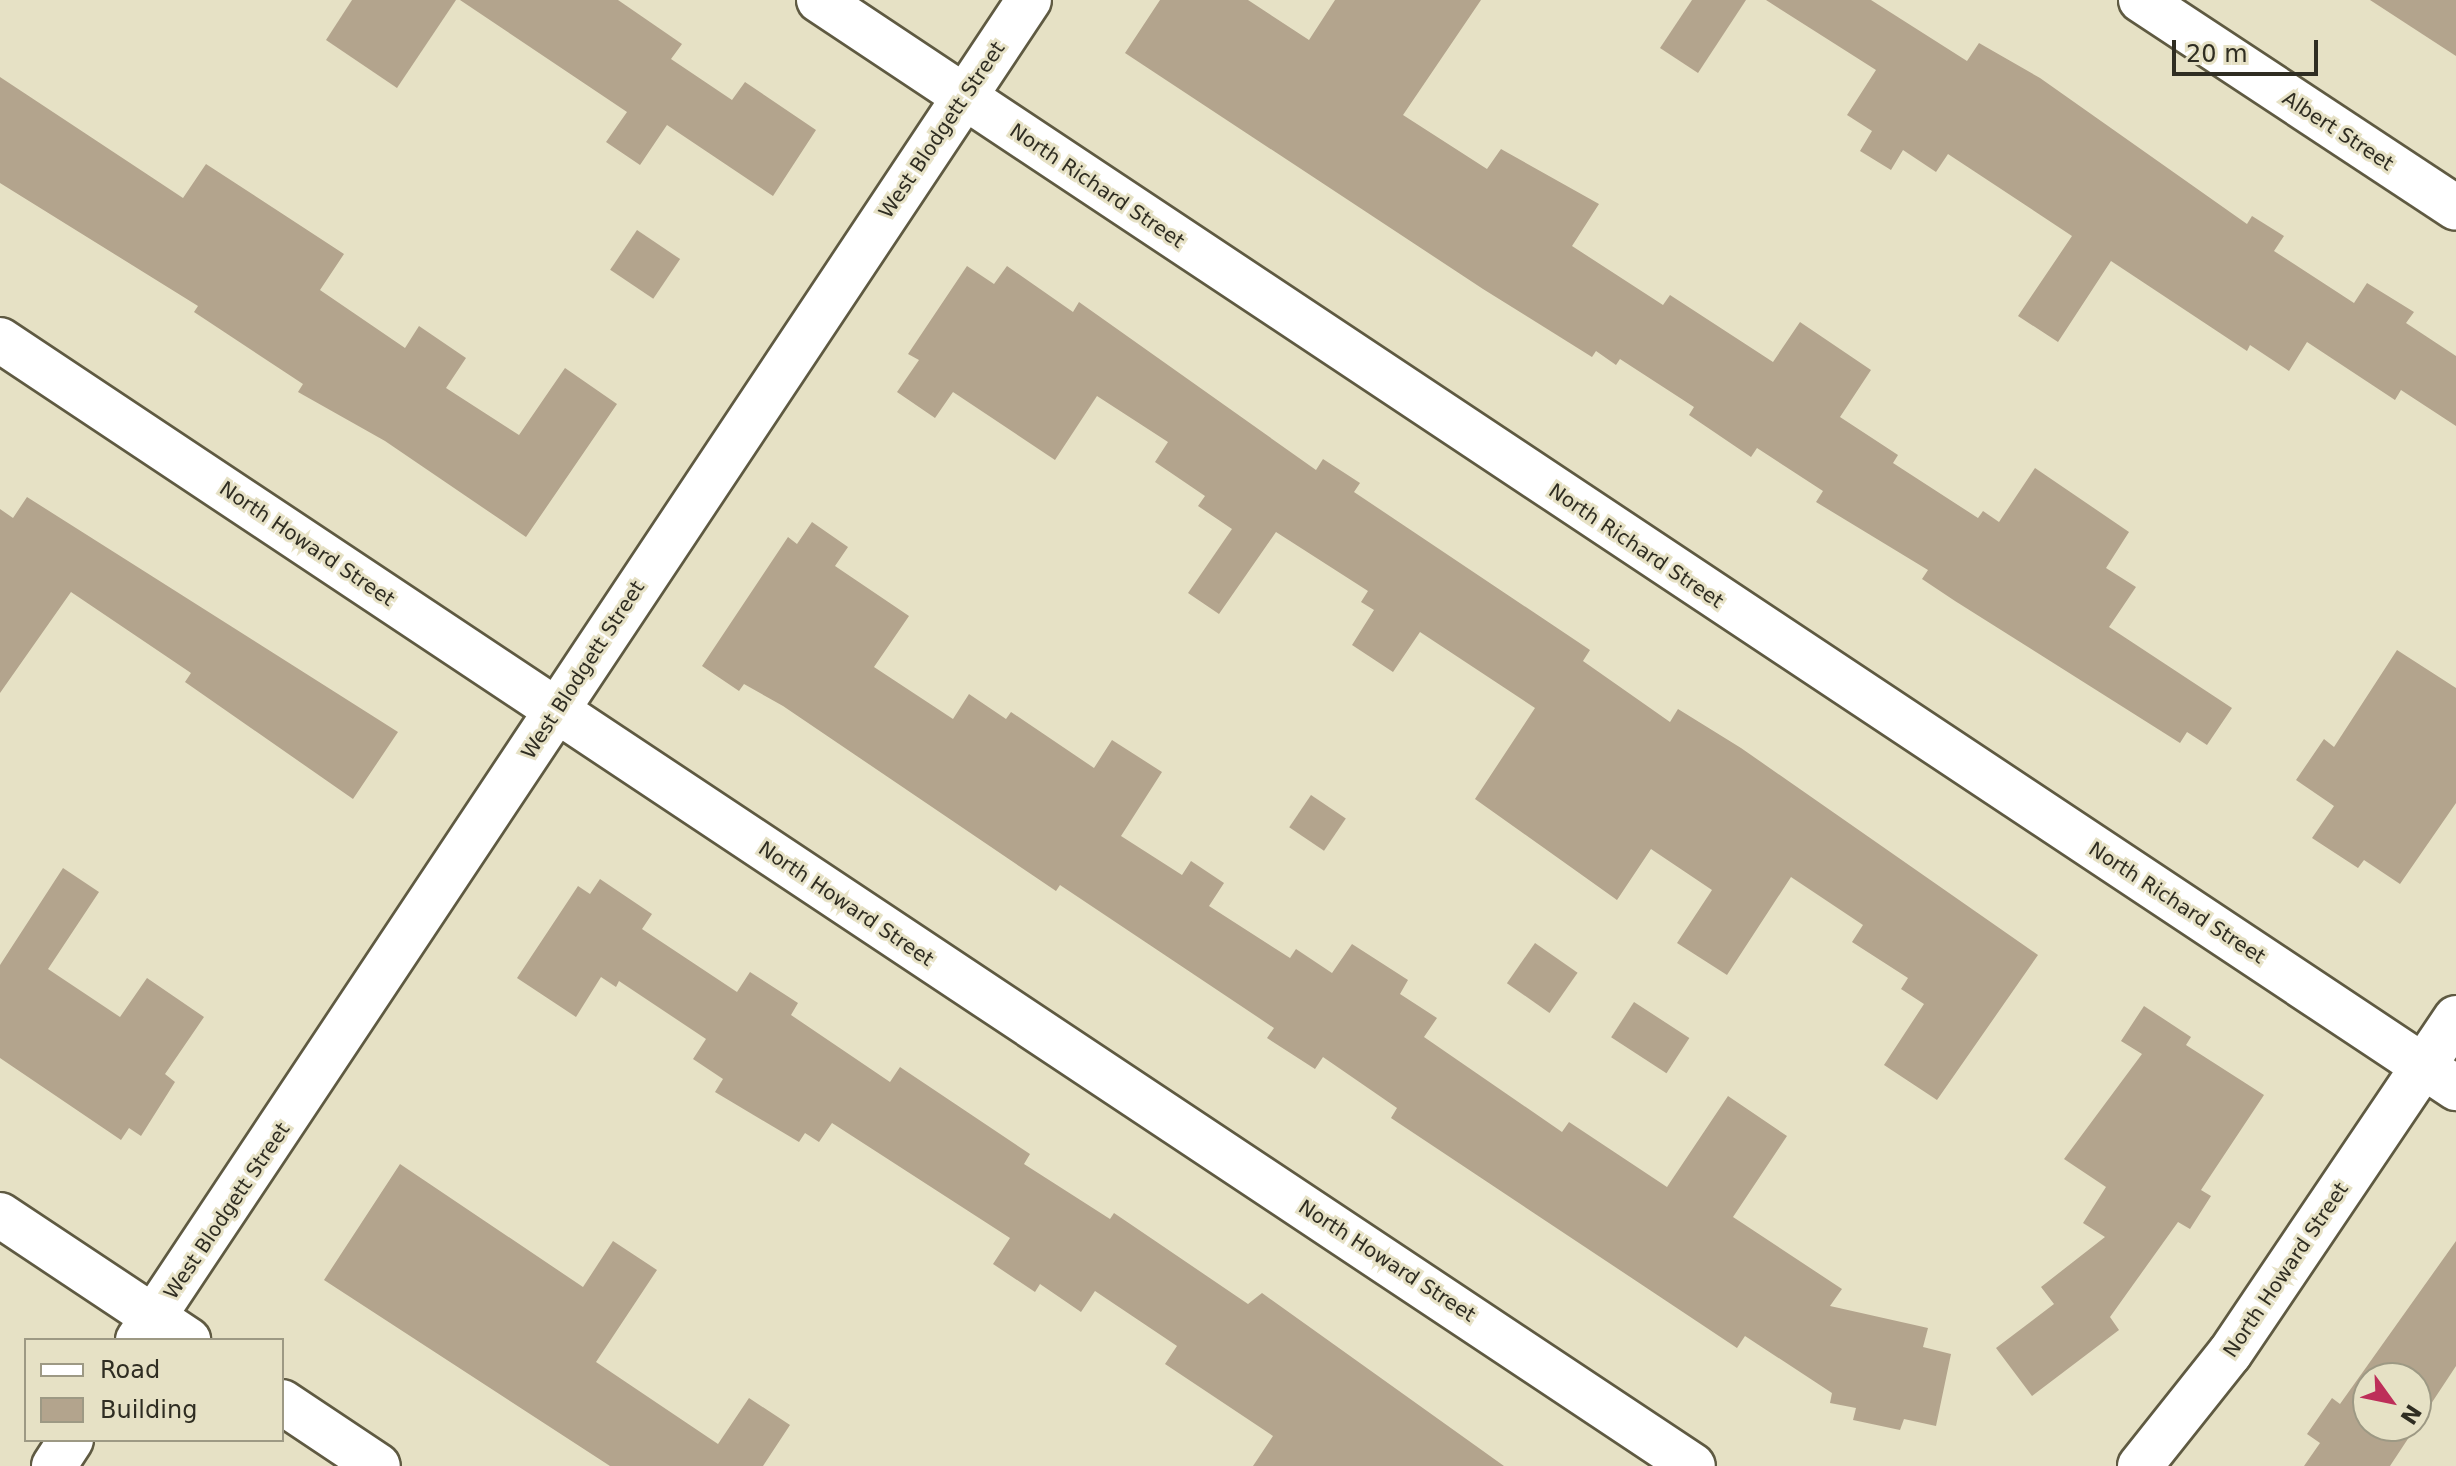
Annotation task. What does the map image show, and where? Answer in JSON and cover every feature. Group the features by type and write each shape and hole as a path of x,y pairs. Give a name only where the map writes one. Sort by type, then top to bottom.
{"street":[{"name":"North Richard Street","path":"819,0 2440,1078"},
{"name":"West Blodgett Street","path":"160,1332 556,710 1029,0"},
{"name":"Albert Street","path":"2141,0 2456,208"},
{"name":"North Howard Street","path":"0,340 1693,1466"},
{"name":"North Howard Street","path":"2140,1466 2440,1078 2456,1018"},
{"path":"0,1215 160,1332"},
{"path":"284,1403 378,1466"},
{"path":"54,1466 70,1442"}],"building":[{"path":"352,0 456,0 397,88 326,40"},
{"path":"460,0 618,0 682,44 671,59 732,100 745,82 816,130 773,196 667,125 640,165 606,142 627,112"},
{"path":"1160,0 1248,0 1309,40 1335,0 1481,0 1403,115 1487,169 1501,149 1599,204 1572,246 1663,305 1670,295 1773,362 1800,322 1871,370 1840,417 1898,455 1893,463 1978,518 1983,511 1999,522 2035,468 2129,532 2106,568 2136,587 2109,627 2232,708 2207,745 2187,732 2180,743 1955,601 1922,579 1928,570 1816,502 1823,491 1757,448 1751,457 1689,415 1694,407 1620,359 1616,365 1596,351 1592,357 1483,289 1125,53"},
{"path":"1692,0 1746,0 1698,73 1660,48"},
{"path":"1766,0 1871,0 1967,61 1979,43 2040,78 2247,224 2252,216 2284,236 2274,251 2354,303 2367,283 2414,312 2406,323 2456,356 2456,426 2401,390 2395,400 2307,342 2289,371 2250,345 2247,351 2111,261 2058,342 2018,316 2072,236 1948,154 1936,172 1903,150 1891,170 1860,151 1872,131 1847,115 1876,70"},
{"path":"2370,0 2456,0 2456,56"},
{"path":"0,77 183,198 206,164 344,254 320,290 405,348 419,326 466,358 446,388 519,435 565,368 617,404 526,537 385,441 298,392 303,384 194,312 198,306 0,183"},
{"path":"637,230 680,259 653,299 610,270"},
{"path":"967,266 994,284 1007,266 1073,312 1079,302 1316,470 1323,459 1360,483 1354,492 1590,650 1583,661 1670,722 1678,709 1741,748 2038,955 1937,1100 1884,1065 1924,1004 1901,989 1908,978 1852,942 1863,925 1791,877 1727,975 1677,943 1712,890 1651,849 1617,900 1475,799 1535,708 1420,632 1393,672 1352,645 1374,610 1361,602 1368,591 1276,532 1219,614 1188,593 1232,529 1198,506 1205,496 1155,462 1168,442 1097,396 1055,460 953,392 935,418 897,392 919,360 908,354"},
{"path":"27,497 398,732 353,799 185,682 191,673 71,592 0,693 0,509 13,518"},
{"path":"812,522 848,547 835,566 909,616 874,667 953,719 969,694 1006,719 1011,712 1094,768 1112,740 1162,772 1121,836 1182,875 1191,861 1224,883 1209,906 1290,958 1296,949 1332,973 1352,944 1408,980 1400,994 1437,1018 1424,1037 1562,1132 1569,1122 1667,1187 1728,1096 1787,1136 1733,1217 1842,1289 1830,1306 1928,1328 1923,1347 1951,1354 1936,1426 1904,1419 1900,1430 1853,1420 1856,1408 1830,1403 1832,1393 1745,1336 1737,1348 1391,1118 1397,1108 1323,1057 1315,1069 1267,1038 1274,1028 1060,885 1056,891 783,706 744,684 739,691 702,666 788,537 797,544"},
{"path":"2397,650 2456,688 2456,803 2400,884 2364,860 2358,868 2312,838 2334,806 2296,780 2324,739 2334,747"},
{"path":"1311,795 1346,818 1324,851 1289,827"},
{"path":"63,868 99,892 48,969 120,1017 147,978 204,1017 165,1074 175,1082 141,1136 129,1128 121,1140 0,1058 0,965"},
{"path":"600,879 652,914 642,929 737,992 750,972 798,1003 791,1015 890,1082 900,1067 1030,1154 1024,1164 1110,1219 1114,1213 1248,1304 1262,1293 1504,1466 1253,1466 1273,1436 1165,1364 1177,1346 1095,1291 1081,1312 1040,1284 1035,1292 993,1264 1010,1238 832,1123 819,1142 805,1133 799,1142 715,1092 723,1079 693,1059 706,1039 619,981 616,987 601,977 576,1017 517,978 578,886 590,894"},
{"path":"1535,943 1578,973 1549,1013 1507,983"},
{"path":"1634,1002 1689,1038 1666,1073 1611,1037"},
{"path":"2144,1006 2191,1037 2186,1045 2264,1095 2201,1190 2211,1196 2190,1229 2178,1222 2110,1317 2119,1330 2032,1396 1996,1348 2054,1304 2041,1287 2105,1237 2083,1223 2106,1187 2064,1159 2142,1054 2121,1041"},
{"path":"400,1164 583,1287 613,1241 657,1270 596,1362 718,1444 749,1398 790,1425 763,1466 610,1466 324,1280"},
{"path":"2456,1241 2456,1366 2432,1402 2432,1362 2370,1362"},
{"path":"2352,1387 2352,1442 2406,1442 2390,1466 2304,1466 2320,1443 2307,1434 2332,1398 2340,1404"}]}
